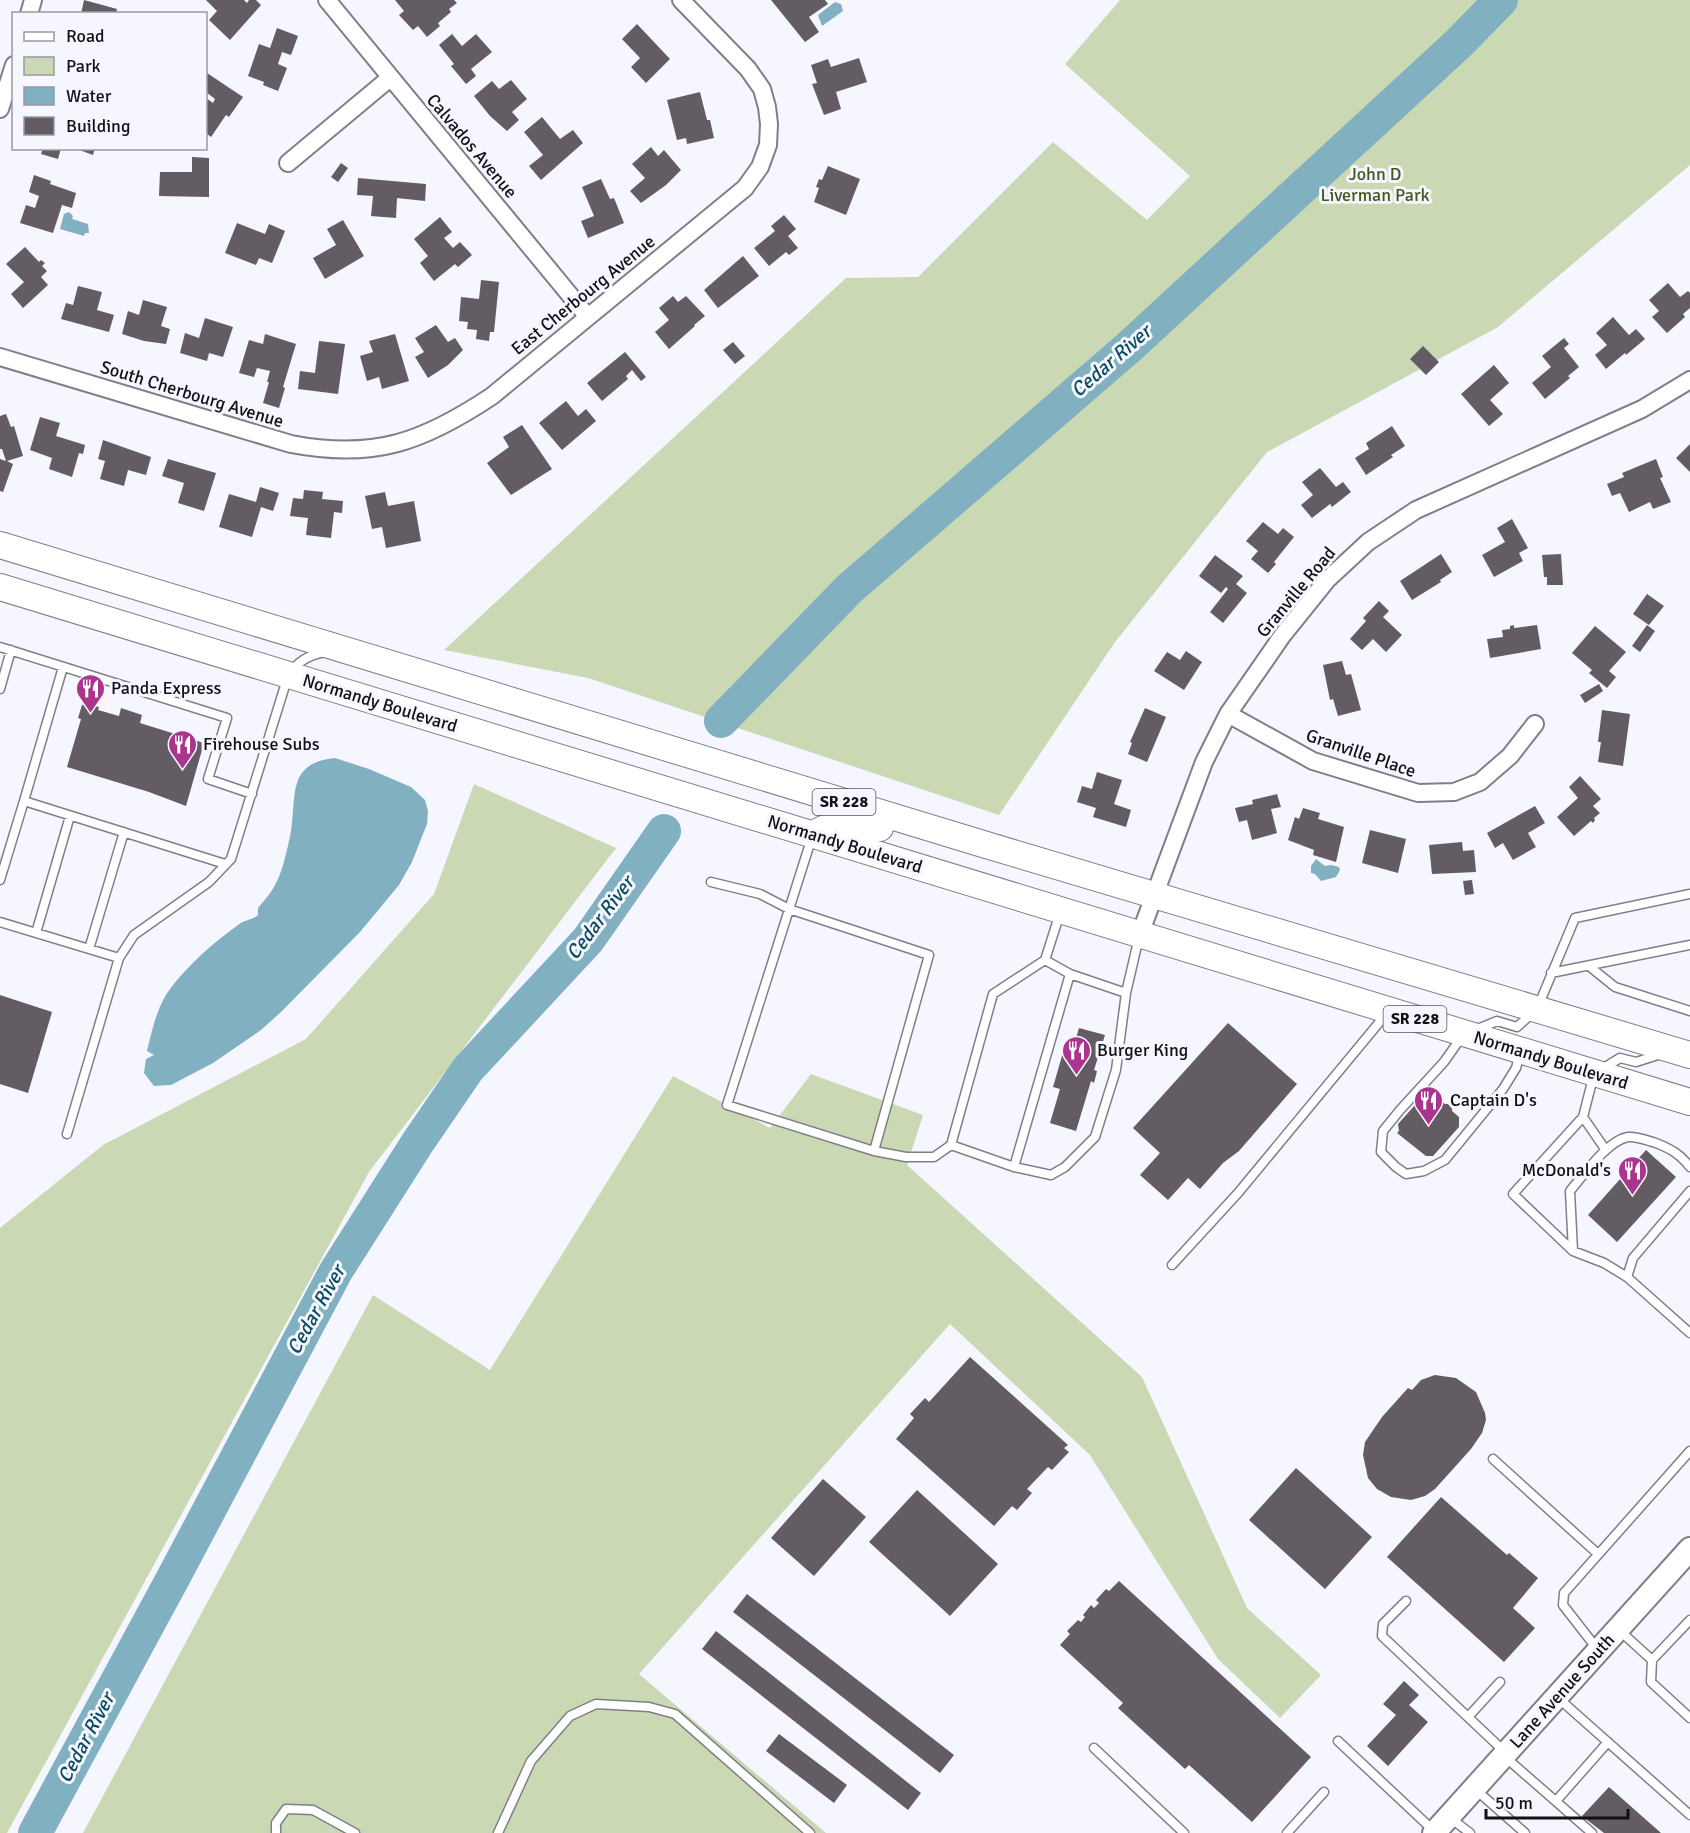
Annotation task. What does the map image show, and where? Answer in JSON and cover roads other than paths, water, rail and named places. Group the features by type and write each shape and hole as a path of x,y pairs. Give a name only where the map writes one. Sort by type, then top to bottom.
{"main road":[{"name":"SR 228","path":"0,545 1154,896 1682,1052"},
{"name":"Normandy Boulevard","path":"0,587 1690,1102"},
{"path":"813,834 834,823 846,822 901,833 964,852 983,844"},
{"name":"Lane Avenue South","path":"1439,1827 1690,1549"}],"street":[{"name":"Calvados Avenue","path":"327,0 588,317"},
{"name":"East Cherbourg Avenue","path":"375,448 431,432 462,416 492,396 745,188 760,167 768,145 769,124 762,89 748,69 681,0"},
{"path":"0,109 12,71"},
{"path":"288,163 390,78"},
{"name":"South Cherbourg Avenue","path":"0,357 291,444 347,451 375,448"},
{"name":"Granville Road","path":"1140,934 1204,762 1228,714 1282,636 1327,580 1368,542 1416,510 1642,409 1690,380"},
{"name":"Granville Place","path":"1228,714 1313,760 1418,793 1454,792 1480,782 1510,756 1535,724"}],"lane":[{"path":"0,647 227,718 208,779 252,794"},
{"path":"67,1134 119,958 134,935 208,882 231,859 288,676 296,665 308,657 338,649"},
{"path":"0,689 12,650"},
{"path":"0,880 63,667"},
{"path":"24,801 225,864"},
{"path":"36,933 70,816"},
{"path":"89,949 124,832"},
{"path":"813,834 727,1105 874,1151 906,1157 934,1157 951,1145 993,994 1045,960 1062,910"},
{"path":"711,882 760,894 789,909 929,955 874,1151"},
{"path":"1521,1051 1516,1068 1503,1089 1444,1160 1424,1171 1406,1174 1382,1152 1383,1131 1444,1062 1464,1034 1497,1021 1517,1027 1537,1009 1575,918 1690,894"},
{"path":"0,922 119,958"},
{"path":"951,1145 1014,1167 1051,1175 1065,1167 1095,1137 1116,1070 1126,993 1140,934"},
{"path":"1551,973 1690,945"},
{"path":"1045,960 1070,974 1126,993"},
{"path":"1589,966 1615,987 1690,1011"},
{"path":"1014,1167 1070,974"},
{"path":"1172,1265 1238,1193 1389,1011"},
{"path":"1682,1052 1636,1062 1620,1058 1594,1074 1583,1117 1513,1194 1573,1251 1604,1263 1627,1277 1690,1334"},
{"path":"1583,1117 1605,1149"},
{"path":"1573,1251 1569,1191 1605,1149 1628,1137 1644,1139 1672,1149 1681,1155 1690,1167"},
{"path":"1627,1277 1633,1258 1690,1191"},
{"path":"1599,1651 1563,1605 1564,1593 1690,1450"},
{"path":"1493,1460 1598,1554"},
{"path":"1406,1601 1383,1624 1382,1636 1505,1755 1592,1833"},
{"path":"1690,1620 1652,1660 1651,1682 1690,1718"},
{"path":"1618,1629 1652,1660"},
{"path":"1468,1717 1500,1682"},
{"path":"1557,1697 1690,1815"},
{"path":"498,1833 531,1761 570,1716 596,1704 649,1707 675,1714 810,1833"},
{"path":"1338,1741 1439,1827 1470,1833"},
{"path":"1556,1802 1608,1742"},
{"path":"1094,1748 1184,1833"},
{"path":"1474,1789 1525,1833"},
{"path":"1287,1833 1324,1792"},
{"path":"276,1833 276,1822 286,1809 313,1810 352,1832"}],"water":[{"path":"835,2 841,4 843,11 822,26 818,15"},
{"path":"69,212 73,216 72,219 88,224 89,233 85,233 84,236 60,229 64,214"},
{"path":"335,758 369,769 411,787 425,800 428,811 427,824 412,862 399,885 360,932 261,1030 213,1063 171,1085 154,1086 144,1073 146,1059 154,1055 147,1051 165,996 185,971 210,947 240,923 258,915 258,908 273,888 284,863 292,827 296,787 300,776 318,761"},
{"path":"1316,859 1325,866 1339,867 1340,870 1336,877 1321,881 1311,873 1311,866"}],"waterway":[{"name":"Cedar River","path":"721,721 849,589 1128,348 1459,43 1501,0"},
{"name":"Cedar River","path":"35,1833 336,1271 418,1142 468,1069 588,940 664,831"}],"place":[{"name":"Panda Express","path":"90,714"},
{"name":"Firehouse Subs","path":"182,770"},
{"name":"Burger King","path":"1076,1076"},
{"name":"Captain D's","path":"1429,1126"},
{"name":"McDonald's","path":"1632,1196"}],"park label":[{"name":"John D Liverman Park","path":"1375,184"}]}
